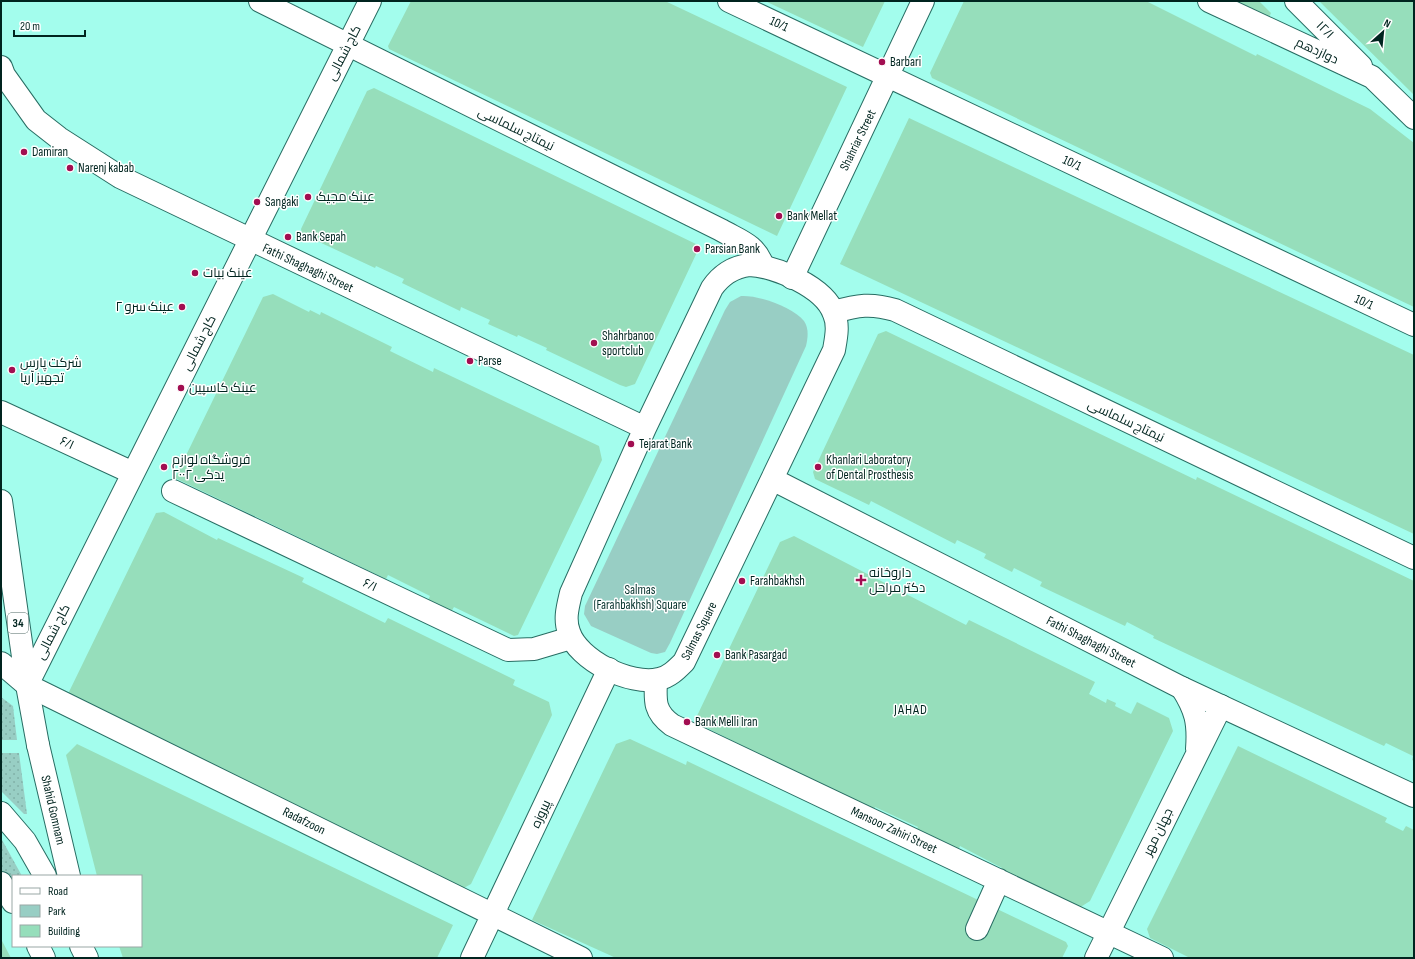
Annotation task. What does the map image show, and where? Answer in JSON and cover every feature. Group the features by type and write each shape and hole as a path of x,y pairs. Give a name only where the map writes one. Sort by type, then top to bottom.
{"main road":[{"name":"نیمتاج سلماسی","path":"260,1 721,230 753,249 759,256 763,266"},
{"name":"کاج شمالی","path":"27,684 370,1"},
{"name":"10/1","path":"729,1 1414,325"},
{"name":"Shahriar Street","path":"792,278 923,1"},
{"name":"دوازدهم","path":"1209,1 1372,77 1414,118"},
{"name":"١٢/١","path":"1296,1 1372,77"},
{"name":"Fathi Shaghaghi Street","path":"1,67 4,76 36,120 59,138 120,177 250,241 645,428"},
{"name":"Salmas Square","path":"741,266 763,266 792,278 805,284 820,295 834,312 836,328 834,350 684,662 667,677 656,680 632,679 609,669 585,654 571,638 566,618 571,593 645,428 712,288 718,280 728,272 741,266"},
{"name":"نیمتاج سلماسی","path":"834,312 863,305 882,306 895,310 1414,558"},
{"name":"۶/۱","path":"1,412 133,473"},
{"name":"Fathi Shaghaghi Street","path":"772,479 1182,688 1414,796"},
{"name":"۶/۱","path":"173,491 508,650 534,649 571,638"},
{"name":"34","path":"1,500 27,684"},
{"name":"Radafzoon","path":"1,663 27,684 581,958"},
{"name":"پیروزه","path":"472,958 609,669"},
{"name":"Mansoor Zahiri Street","path":"656,680 656,704 663,719 672,725 1162,958"},
{"name":"Shahid Gomnam","path":"27,684 38,745 69,875"},
{"path":"1182,688 1192,704 1199,729 1197,754"},
{"name":"جهان مهر","path":"1096,958 1221,706"},
{"path":"1,813 25,842 44,875"},
{"path":"977,929 999,880"},
{"path":"1,883 12,900"},
{"path":"38,947 44,958"},
{"path":"82,947 88,958"},
{"path":"86,947 88,958"}],"green space":[{"name":"Salmas (Farahbakhsh) Square","path":"741,296 748,296 775,303 799,316 807,327 808,336 806,346 670,643 665,652 657,654 651,653 591,626 584,614 585,606 725,310 730,302"},
{"path":"1,697 13,706 17,740 1,740"},
{"path":"1,753 19,753 27,814 24,814 1,791"},
{"path":"1,838 21,875 12,875 12,886 1,876"}],"building":[{"path":"411,1 665,1 847,87 777,236 389,49 388,46"},
{"path":"765,1 885,1 863,47"},
{"path":"964,1 1146,1 1256,56 1257,54 1370,109 1414,143 1414,307 932,78 930,73"},
{"path":"1229,1 1259,1 1271,13 1268,20"},
{"path":"1319,1 1414,1 1414,95 1406,87"},
{"path":"374,88 698,245 699,248 635,384 626,387 620,385 546,350 547,348 488,324 490,320 461,307 460,311 402,283 404,279 376,266 375,268 302,234 301,229 367,91"},
{"path":"909,118 1414,355 1414,534 840,264"},
{"path":"273,294 309,312 310,310 320,315 321,312 392,347 390,351 433,372 434,368 599,446 602,460 518,635 514,636 454,607 451,612 428,600 430,596 388,575 386,579 175,478 263,297"},
{"path":"886,331 1196,480 1197,477 1414,581 1414,761 1412,760 1413,756 1386,743 1384,746 1153,638 1154,636 1127,622 1125,626 1040,586 1042,582 1014,568 1012,572 984,558 986,554 957,540 955,544 871,501 869,505 815,479 813,472 878,334"},
{"path":"164,512 217,540 218,538 304,578 302,582 385,623 388,618 515,680 513,685 549,702 552,715 471,884 462,889 66,698 156,513"},
{"path":"794,536 966,625 969,620 1095,682 1089,694 1106,703 1107,699 1116,703 1115,706 1131,714 1137,702 1169,718 1173,731 1090,901 1079,908 1001,869 1002,868 960,846 958,851 916,831 918,827 875,807 873,811 701,725 696,718 780,542"},
{"path":"630,739 686,765 687,761 1066,942 1068,946 1062,958 616,958 532,920 616,744"},
{"path":"77,744 453,925 437,958 123,958 119,947 142,947 142,875 97,875 66,755"},
{"path":"1238,746 1387,818 1385,822 1403,831 1406,826 1414,830 1414,958 1190,958 1150,938 1147,929"},
{"path":"1,939 11,958 1,958"}],"place":[{"name":"Barbari","path":"882,62"},
{"name":"Damiran","path":"24,152"},
{"name":"Narenj kabab","path":"70,168"},
{"name":"عینک مجیک","path":"308,197"},
{"name":"Sangaki","path":"257,202"},
{"name":"Bank Mellat","path":"779,216"},
{"name":"Bank Sepah","path":"288,237"},
{"name":"Parsian Bank","path":"697,249"},
{"name":"عینک بیات","path":"195,273"},
{"name":"عینک سرو ۲","path":"182,307"},
{"name":"Shahrbanoo sportclub","path":"594,343"},
{"name":"Parse","path":"470,361"},
{"name":"شرکت پارس تجهیز آریا","path":"12,370"},
{"name":"عینک کاسپین","path":"181,388"},
{"name":"Tejarat Bank","path":"631,444"},
{"name":"فروشگاه لوازم یدکی ۲۰۰۲","path":"164,467"},
{"name":"Khanlari Laboratory of Dental Prosthesis","path":"818,467"},
{"name":"داروخانه دکتر مراحل","path":"861,580"},
{"name":"Farahbakhsh","path":"742,581"},
{"name":"Bank Pasargad","path":"717,655"},
{"name":"Bank Melli Iran","path":"687,722"}],"district":[{"name":"JAHAD","path":"911,709"}]}
